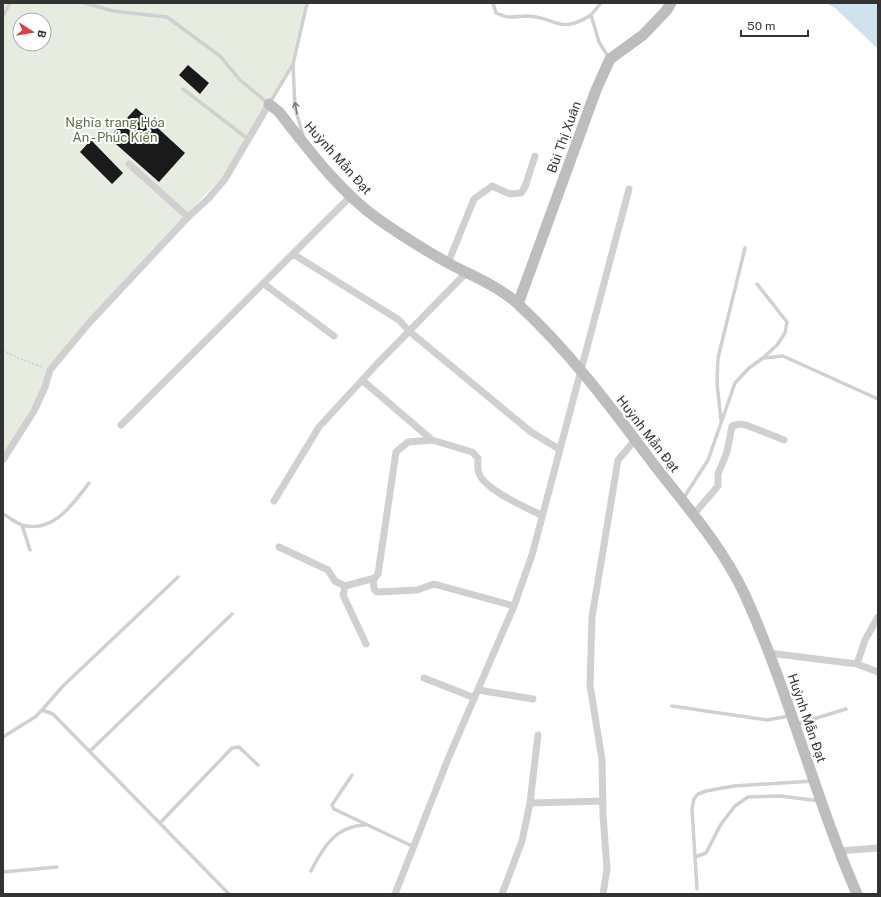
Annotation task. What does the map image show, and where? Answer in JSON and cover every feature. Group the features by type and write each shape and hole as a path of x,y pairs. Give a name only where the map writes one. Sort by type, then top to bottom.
{"main road":[{"name":"Bùi Thị Xuân","path":"518,304 596,90 610,59 643,35 666,11 671,3"},
{"name":"Huỳnh Mẫn Đạt","path":"269,104 279,112 306,146 350,196 377,218 448,263 490,284 518,304 551,337 581,373 591,382 682,501 694,514 719,548 743,592 769,653 794,720 838,851 857,894"}],"street":[{"path":"3,460 34,411 45,387 50,370 89,323 188,217 208,199 225,178 269,104"},
{"path":"448,263 474,199 492,186 510,194 521,192 525,187 535,156"},
{"path":"129,164 188,217"},
{"path":"395,894 514,606 532,555 541,515 581,373 629,189"},
{"path":"121,426 350,196"},
{"path":"293,254 399,320 409,331 531,432 559,449"},
{"path":"274,501 319,427 362,380 466,273"},
{"path":"264,284 334,336"},
{"path":"362,380 432,440 476,455 478,474 484,482 510,499 541,515"},
{"path":"694,514 718,486 718,474 726,452 732,426 746,425 784,440"},
{"path":"279,548 328,570 336,581 345,586 373,579 378,574 396,452 408,442 432,440"},
{"path":"603,894 607,869 602,760 590,685 592,617 618,460 635,440"},
{"path":"373,579 374,590 377,592 418,590 434,584 514,606"},
{"path":"345,586 343,595 366,644"},
{"path":"857,664 865,640 878,617"},
{"path":"769,653 857,664 878,672"},
{"path":"424,678 475,698"},
{"path":"478,690 533,699"},
{"path":"502,894 522,841 530,803 538,735"},
{"path":"530,803 603,801"},
{"path":"838,851 878,848"}],"lane":[{"path":"3,16 10,3"},
{"path":"85,3 113,11 167,17 220,56 240,80 269,104 293,64"},
{"path":"306,146 295,108 293,64 307,3"},
{"path":"493,3 496,13 507,18 526,16 561,26 579,22 591,14 601,3"},
{"path":"591,14 599,42 610,59"},
{"path":"183,89 248,139"},
{"path":"721,421 717,383 718,358 745,248"},
{"path":"682,501 708,460 735,383 748,368 778,345 785,333 787,322 758,284"},
{"path":"763,358 783,356 878,399"},
{"path":"3,514 22,525 44,526 67,512 89,483"},
{"path":"22,525 30,550"},
{"path":"3,737 35,717 63,686 178,577"},
{"path":"90,751 232,614"},
{"path":"672,706 767,720 794,720 846,709"},
{"path":"42,710 58,718 229,894"},
{"path":"160,823 232,748 239,747 258,765"},
{"path":"352,775 332,805 334,809 414,847"},
{"path":"697,889 692,809 694,799 698,794 734,786 814,781"},
{"path":"695,857 706,853 721,824 736,806 748,797 780,796 821,801"},
{"path":"311,871 322,850 338,833 356,825 366,824"},
{"path":"3,872 57,867"}],"path":[{"path":"3,350 18,358 50,370"}],"green space":[{"name":"Nghĩa trang Hóa An - Phúc Kiến","path":"3,3 305,3 291,64 222,177 88,319 48,367 43,386 32,408 3,455"}],"water":[{"path":"826,3 878,3 878,49 835,8"}],"building":[{"path":"188,65 209,83 200,94 179,75"},
{"path":"136,108 185,153 159,182 109,138"},
{"path":"91,140 123,173 112,184 80,152"}]}
